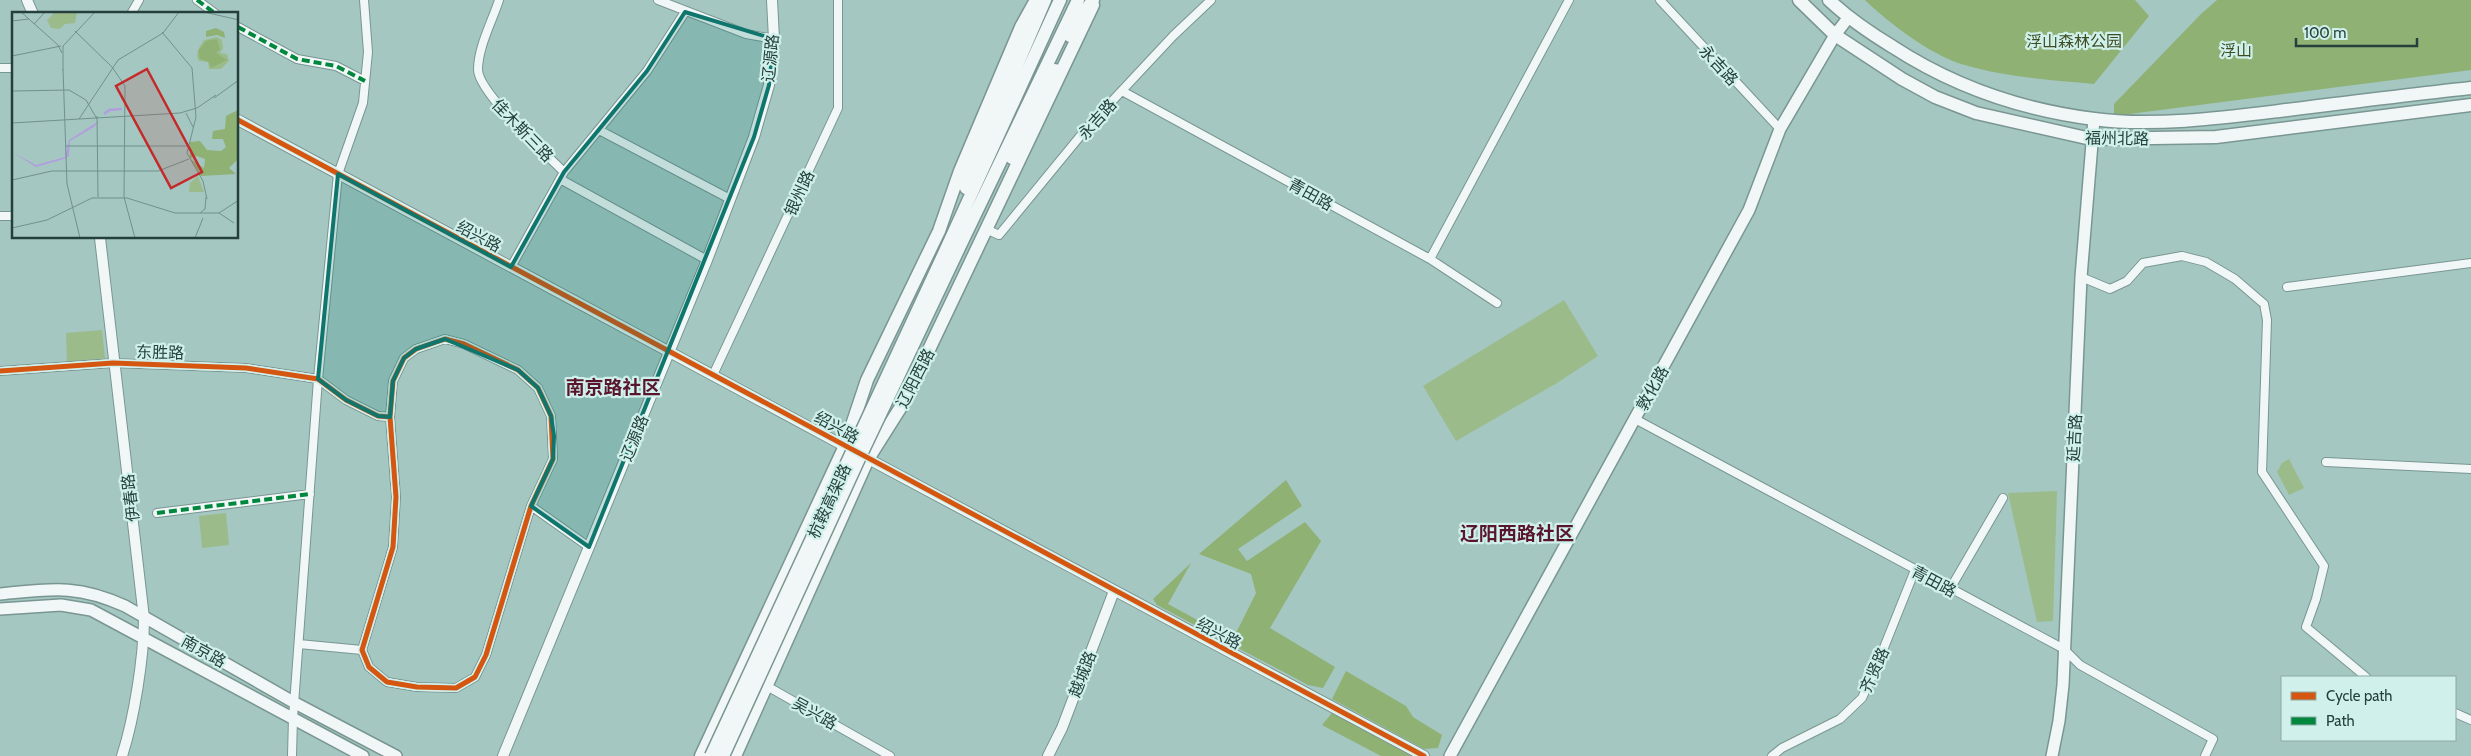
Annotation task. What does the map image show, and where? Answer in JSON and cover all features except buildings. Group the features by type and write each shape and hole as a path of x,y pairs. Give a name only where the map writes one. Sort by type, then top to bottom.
{"main road":[{"path":"701,756 845,446 867,380 939,231 960,172 1021,27 1036,0"},
{"path":"953,248 975,163 1045,0"},
{"path":"953,248 1060,0"},
{"path":"973,222 1078,0"},
{"path":"953,248 973,222 1001,179 1028,129 1076,24 1094,0"},
{"name":"辽阳西路","path":"735,756 868,459 904,402 988,230 1094,0"},
{"name":"福州北路","path":"1799,0 1835,35 1902,79 1935,97 1976,113 2091,139 2216,137 2471,105"},
{"name":"福州北路","path":"1829,0 1848,18 1913,60 1946,78 1986,94 2094,119 2120,121 2214,119 2471,88"},
{"name":"敦化路","path":"1450,756 1749,210 1780,129 1835,35 1848,18"},
{"name":"延吉路","path":"2052,756 2059,722 2064,649 2081,277 2094,119"},
{"name":"杭鞍高架路","path":"711,756 953,248"},
{"name":"杭鞍高架路","path":"723,756 953,248"},
{"name":"南京路","path":"0,594 80,590 100,595 396,756"},
{"name":"南京路","path":"0,609 31,606 78,606 91,610 363,756"}],"street":[{"path":"27,0 33,12"},
{"path":"132,12 139,0"},
{"path":"197,0 213,12"},
{"path":"292,756 293,718 318,379 338,174 363,103 368,52 364,0"},
{"name":"佳木斯三路","path":"499,0 479,56 478,73 489,94 562,176 707,260"},
{"path":"658,0 746,34 774,39"},
{"name":"辽源路","path":"504,756 707,260 754,137 768,85 774,39 772,0"},
{"name":"银州路","path":"713,375 838,108 838,0"},
{"name":"永吉路","path":"988,230 999,235 1086,129 1173,36 1211,0"},
{"path":"1430,260 1570,0"},
{"name":"永吉路","path":"1660,0 1780,129"},
{"path":"510,267 562,176 647,72 685,12"},
{"path":"239,28 297,59 336,66 365,81"},
{"name":"青田路","path":"1122,91 1430,260 1497,303"},
{"name":"绍兴路","path":"239,121 1424,756"},
{"path":"599,130 730,200"},
{"name":"伊春路","path":"100,239 144,618 144,638 127,739 122,756"},
{"path":"2081,277 2110,289 2128,281 2143,263 2182,256 2206,262 2235,279 2264,304 2267,320 2262,472 2324,566 2316,599 2306,627 2365,676"},
{"path":"2286,286 2471,263"},
{"path":"445,339 464,344 518,370 538,388 551,416 554,436 553,459 531,506 486,655 475,677 456,688 417,687 386,682 369,667 362,650 393,547 396,497 390,417 393,381 404,358 416,349 445,339"},
{"name":"东胜路","path":"0,371 113,363 237,367 318,379"},
{"path":"318,379 346,400 378,416 390,417"},
{"name":"青田路","path":"1635,420 2064,649 2080,665 2213,739 2205,756"},
{"path":"2326,462 2471,469"},
{"path":"157,513 310,494"},
{"path":"1950,589 2003,498"},
{"path":"531,506 589,547"},
{"name":"齐贤路","path":"1772,756 1782,748 1840,719 1862,698 1914,570"},
{"name":"越城路","path":"1048,756 1062,728 1114,591"},
{"path":"299,644 362,650"},
{"name":"吴兴路","path":"739,671 890,756"},
{"path":"2456,713 2471,720"}],"highlighted area":[{"path":"685,12 774,39 769,85 754,137 589,547 531,506 553,459 554,436 551,416 538,388 518,370 445,339 416,349 404,358 393,381 390,417 378,416 346,400 318,379 338,174 511,267 564,172 647,71"}],"green space":[{"name":"浮山森林公园","path":"1865,0 2135,0 2149,16 2094,84 2010,75 1961,64 1922,45 1885,18"},
{"name":"浮山","path":"2217,0 2471,0 2471,70 2114,116 2114,104 2201,14"},
{"path":"1564,300 1598,356 1557,383 1456,441 1423,386"},
{"path":"102,330 105,358 67,362 66,333"},
{"path":"2289,459 2304,488 2289,495 2277,472 2282,463"},
{"path":"1286,480 1302,506 1238,549 1247,561 1305,522 1321,541 1270,628 1335,667 1323,688 1308,685 1157,605 1153,599 1191,563 1168,604 1223,634 1237,631 1256,593 1251,574 1199,554"},
{"path":"2057,491 2053,621 2037,622 2008,493"},
{"path":"226,513 229,545 202,548 199,516"},
{"path":"1346,671 1406,706 1413,717 1442,735 1438,748 1424,749 1332,699"},
{"path":"1332,713 1416,756 1381,756 1322,725"}],"marked path":[{"path":"197,0 213,12"},
{"path":"239,28 297,59 336,66 365,81"},
{"path":"157,513 310,494"}],"cycle path":[{"path":"239,121 1424,756"},
{"path":"0,371 113,363 246,368 318,379 346,400 378,416 390,417 393,381 404,358 416,349 445,339 464,344 518,370 538,388 551,416 553,459 531,506 486,655 475,677 456,688 417,687 387,682 369,667 362,650 393,547 396,497 390,417"}],"district":[{"name":"南京路社区","path":"613,387"},
{"name":"辽阳西路社区","path":"1517,533"}]}
